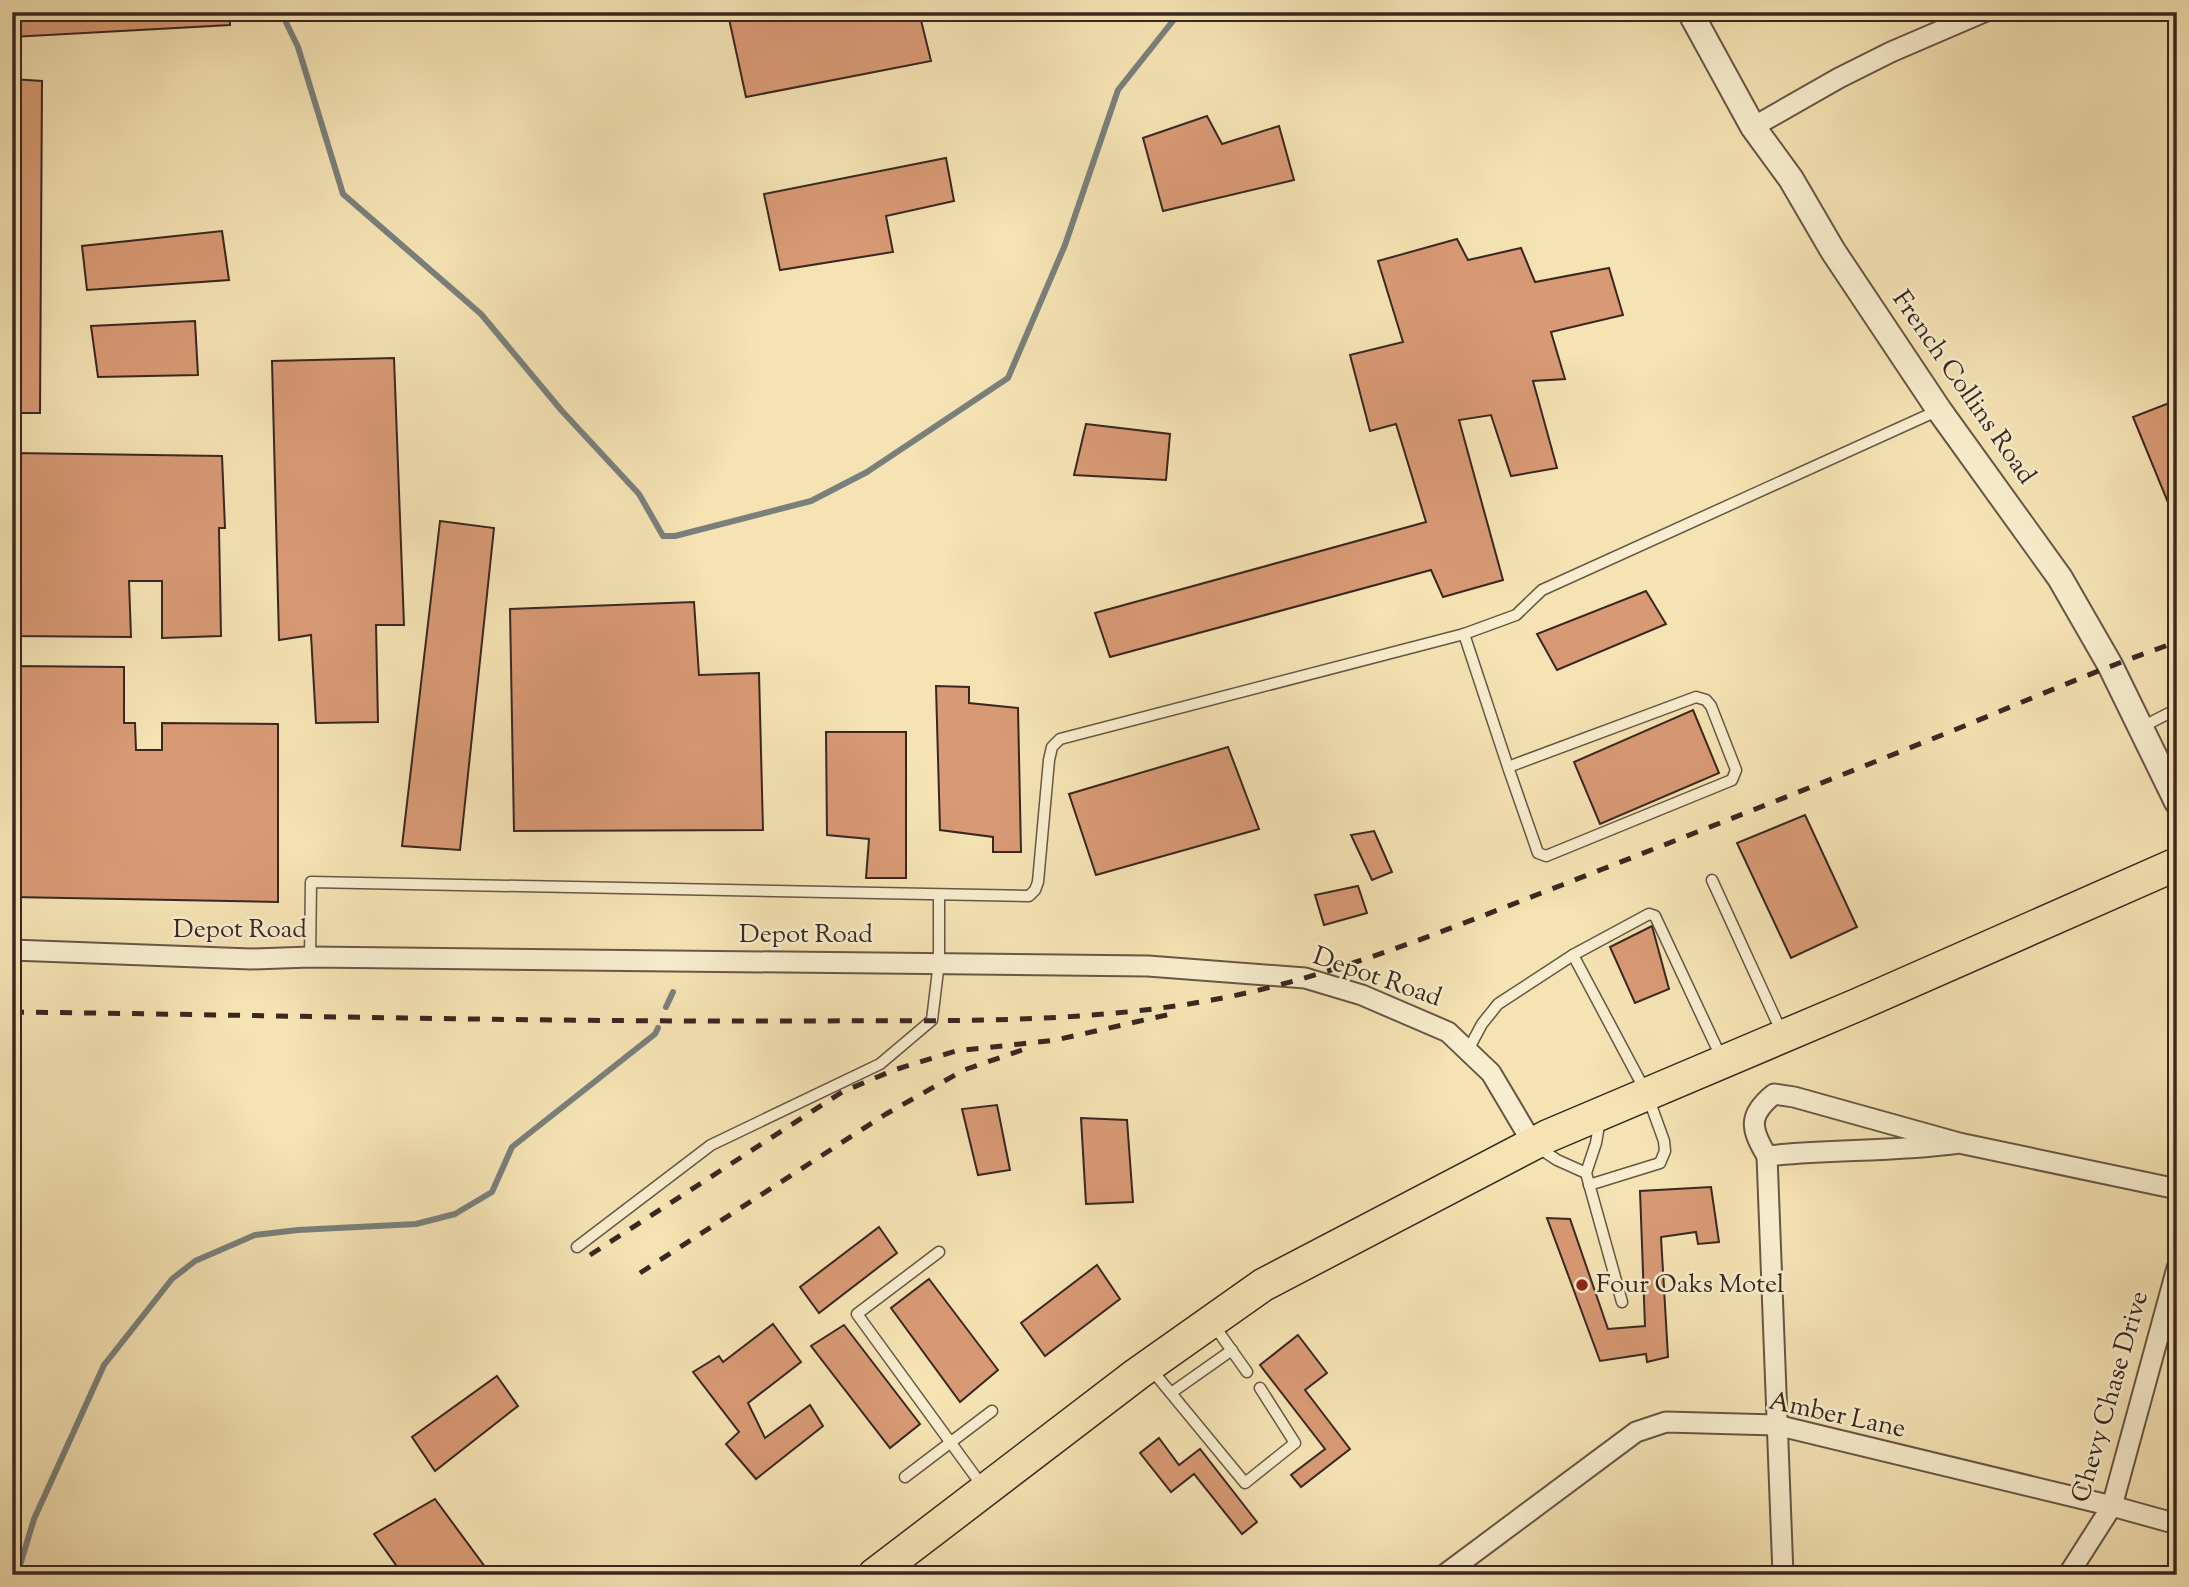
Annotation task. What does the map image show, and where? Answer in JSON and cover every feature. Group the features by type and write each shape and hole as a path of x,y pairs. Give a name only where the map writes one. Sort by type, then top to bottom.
{"main road":[{"path":"874,1575 1149,1366 1263,1285 1533,1144 2177,864"}],"street":[{"name":"French Collins Road","path":"1690,12 1753,127 1791,179 1833,251 1939,410 2060,578 2110,665 2140,728 2174,789"},
{"path":"1753,127 1891,52 1984,12"},
{"name":"Depot Road","path":"12,950 251,959 310,957 1148,966 1305,978 1362,995 1448,1032 1492,1073 1533,1144"},
{"path":"1783,1575 1767,1156 1758,1141 1753,1121 1759,1106 1774,1094 1833,1106 1959,1143 2177,1189"},
{"path":"1767,1156 1959,1143"},
{"name":"Chevy Chase Drive","path":"2068,1575 2112,1506 2177,1268"},
{"name":"Amber Lane","path":"1444,1575 1636,1432 1666,1422 1776,1425 2177,1524"}],"lane":[{"path":"310,957 312,883 1029,896 1035,890 1049,760 1052,747 1060,739 1464,634 1516,615 1542,590 1939,410"},
{"path":"1464,634 1508,767 1538,853 1546,856 1721,786 1732,780 1736,770 1711,706 1706,700 1696,697 1508,767"},
{"path":"2140,728 2177,709"},
{"path":"1712,880 1784,1036"},
{"path":"577,1247 711,1145 880,1064 932,1020 939,962 939,895"},
{"path":"1468,1050 1482,1024 1498,1004 1573,955 1649,914 1655,916 1723,1062"},
{"path":"1573,955 1647,1094 1664,1141 1665,1152 1660,1163 1590,1185"},
{"path":"1601,1113 1597,1143 1586,1173 1622,1301"},
{"path":"1533,1144 1557,1160 1586,1173"},
{"path":"939,1252 857,1314 985,1490"},
{"path":"1211,1322 1247,1372"},
{"path":"1171,1393 1232,1350"},
{"path":"1149,1366 1245,1483 1295,1443 1260,1388"},
{"path":"905,1477 992,1411"}],"building":[{"path":"12,12 230,12 230,25 12,37"},
{"path":"919,12 931,61 746,97 728,14"},
{"path":"12,79 42,81 40,413 12,413"},
{"path":"1207,116 1222,144 1279,126 1294,180 1163,211 1143,138"},
{"path":"946,158 954,201 886,216 893,252 780,270 764,194"},
{"path":"222,231 229,280 87,290 82,246"},
{"path":"1457,239 1468,260 1521,248 1535,282 1609,268 1623,315 1551,332 1565,379 1533,381 1557,468 1511,476 1491,415 1459,420 1503,580 1443,597 1431,570 1110,657 1095,613 1426,522 1396,424 1370,431 1350,355 1403,342 1378,261"},
{"path":"195,321 198,375 98,377 91,326"},
{"path":"394,358 404,625 376,625 378,722 316,723 311,635 279,640 272,361"},
{"path":"2177,400 2177,522 2176,522 2133,417"},
{"path":"1086,424 1170,434 1166,480 1074,475"},
{"path":"12,453 222,456 225,528 219,528 221,636 162,638 162,581 129,581 131,637 12,636"},
{"path":"440,521 494,528 460,850 402,846"},
{"path":"1646,591 1666,624 1557,670 1537,634"},
{"path":"694,602 699,675 759,673 763,830 514,831 510,609"},
{"path":"12,666 124,667 124,723 135,723 136,750 162,750 162,723 278,724 278,902 12,897"},
{"path":"936,686 969,687 969,703 1018,708 1021,852 993,852 993,837 940,830"},
{"path":"1693,710 1719,773 1600,824 1574,762"},
{"path":"826,732 906,732 906,878 866,878 869,839 827,835"},
{"path":"1228,747 1259,829 1096,875 1069,794"},
{"path":"1805,815 1857,927 1791,958 1737,843"},
{"path":"1374,831 1392,872 1372,880 1351,835"},
{"path":"1358,886 1367,913 1324,925 1315,895"},
{"path":"1652,926 1669,989 1635,1003 1610,947"},
{"path":"997,1105 1010,1170 978,1175 962,1109"},
{"path":"1081,1118 1127,1120 1133,1202 1086,1204"},
{"name":"Four Oaks Motel","path":"1711,1187 1719,1242 1698,1244 1696,1232 1661,1237 1668,1357 1647,1362 1646,1354 1600,1361 1547,1218 1570,1219 1608,1329 1645,1326 1640,1191"},
{"path":"879,1227 897,1253 819,1313 800,1287"},
{"path":"1097,1265 1120,1299 1045,1356 1021,1323"},
{"path":"929,1279 998,1370 960,1402 891,1308"},
{"path":"773,1324 801,1362 748,1403 765,1438 810,1405 823,1426 756,1479 726,1444 739,1432 693,1372 719,1356 723,1362"},
{"path":"844,1325 920,1424 890,1448 811,1346"},
{"path":"1298,1335 1327,1373 1305,1390 1350,1449 1301,1487 1291,1475 1325,1449 1260,1365"},
{"path":"497,1376 518,1406 435,1471 412,1437"},
{"path":"1159,1438 1179,1465 1200,1449 1257,1522 1242,1534 1194,1474 1171,1492 1140,1453"},
{"path":"435,1499 491,1575 403,1575 374,1534"}],"waterway":[{"path":"281,12 298,47 343,194 481,314 562,411 639,494 663,536 675,536 811,501 867,472 1008,378 1065,245 1118,90 1180,12"},
{"path":"666,1007 673,992"},
{"path":"17,1575 34,1519 104,1365 172,1279 195,1261 255,1235 416,1224 455,1214 492,1192 512,1147 655,1034 658,1028"}],"railway":[{"path":"12,1012 601,1020 912,1021 1085,1016 1199,1002 1294,981 1410,943 2177,642"},
{"path":"590,1255 842,1092 894,1070 956,1051 1056,1040 1171,1014"},
{"path":"640,1273 886,1114 964,1070 1022,1050"}],"place":[{"name":"Four Oaks Motel","path":"1582,1285"}]}
